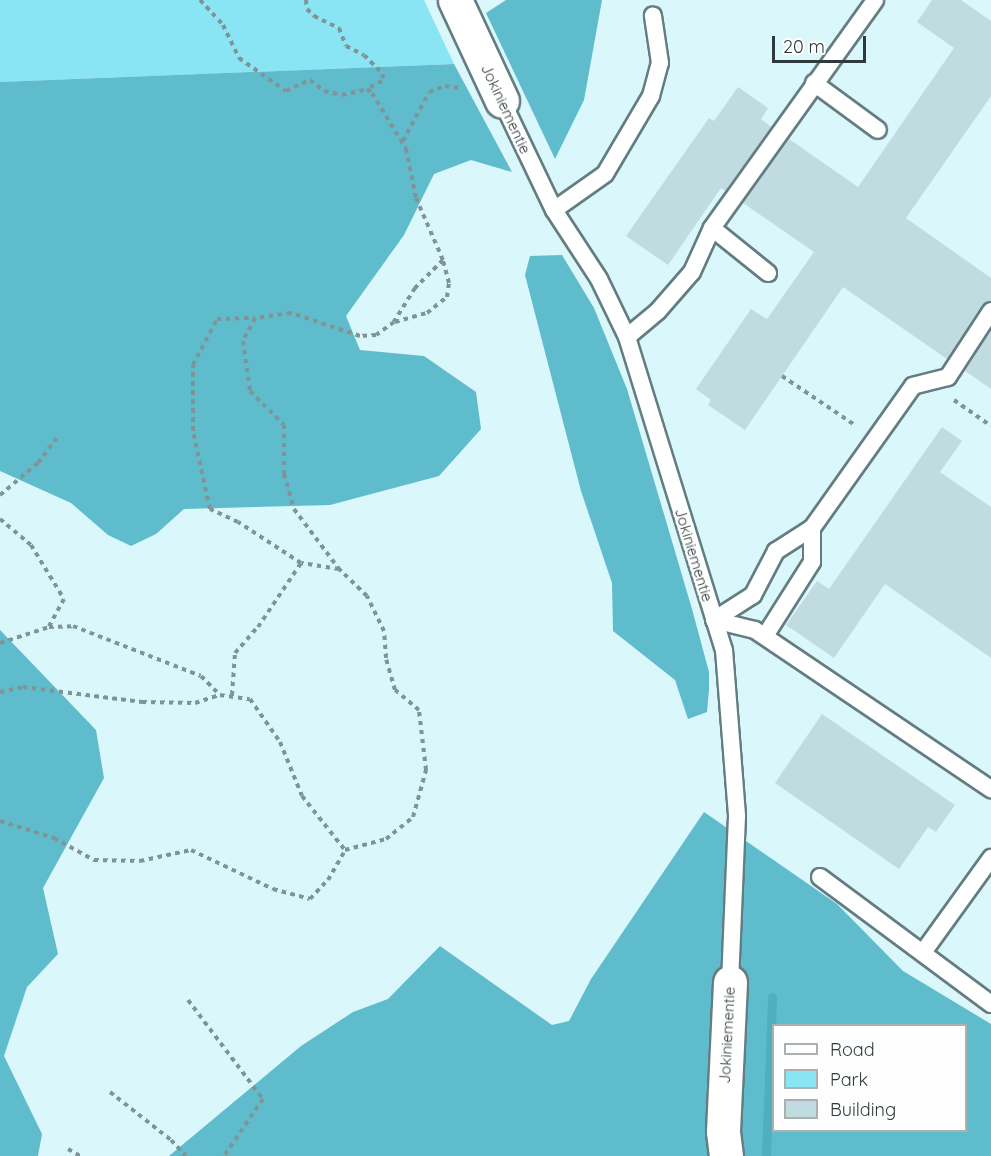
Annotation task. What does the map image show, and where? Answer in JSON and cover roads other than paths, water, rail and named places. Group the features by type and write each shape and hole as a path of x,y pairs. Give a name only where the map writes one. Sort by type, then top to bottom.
{"street":[{"name":"Jokiniementie","path":"455,0 502,101"},
{"name":"Jokiniementie","path":"726,1156 723,1131 730,982"}],"lane":[{"path":"627,337 658,311 692,272 712,228 875,0"},
{"path":"554,210 605,174 651,96 660,63 653,16"},
{"path":"814,83 878,130"},
{"name":"Jokiniementie","path":"502,101 554,210 599,279 627,337 724,650 737,816 730,982"},
{"path":"712,228 768,273"},
{"path":"714,620 753,595 776,550 812,528 913,386 948,377 991,311"},
{"path":"765,636 812,562 812,528"},
{"path":"714,620 755,630 765,636 991,789"},
{"path":"924,951 991,858"},
{"path":"820,877 924,951 991,1004"}],"waterway":[{"path":"766,1156 772,997"}]}
